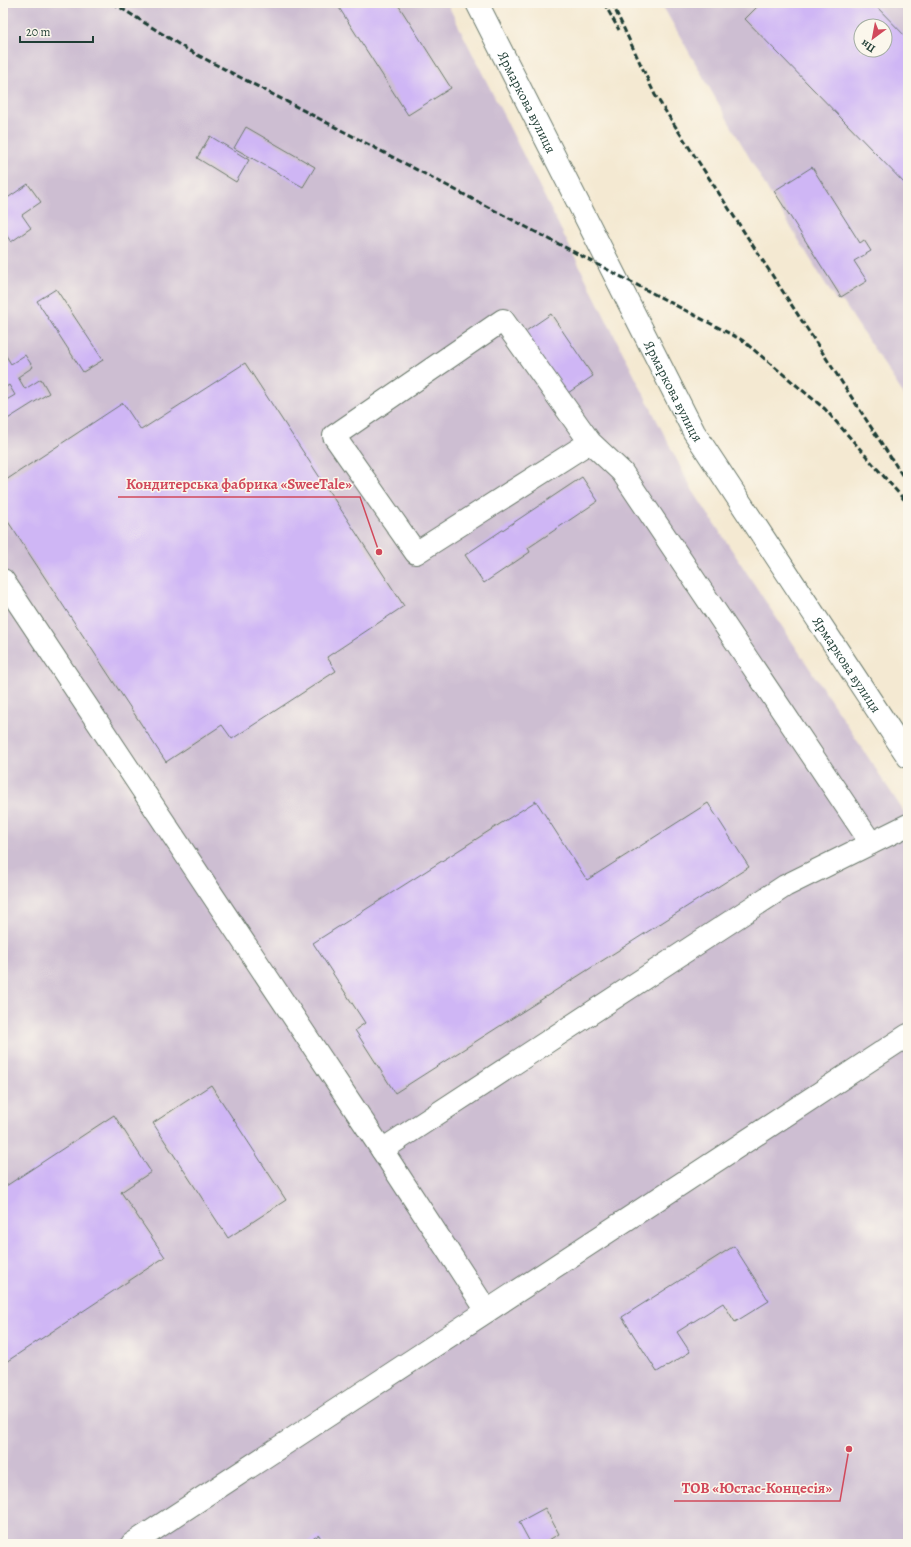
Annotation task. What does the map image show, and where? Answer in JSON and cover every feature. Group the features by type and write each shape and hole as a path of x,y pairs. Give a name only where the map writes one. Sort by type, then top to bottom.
{"street":[{"name":"Ярмаркова вулиця","path":"477,3 694,432 908,758"},
{"path":"590,442 416,553 334,436 503,320 590,442 622,472 871,843"},
{"path":"3,580 382,1150 487,1311"},
{"path":"382,1150 786,886 908,825"},
{"path":"132,1544 908,1035"}],"shaded area":[{"path":"3,3 447,3 691,488 908,818 908,1544 3,1544"},
{"path":"661,3 908,3 908,401 843,302 836,301 765,185"}],"building":[{"path":"336,3 397,3 451,88 408,115"},
{"path":"761,3 873,3 888,18 853,18 853,58 893,58 893,24 908,39 908,187 745,19"},
{"path":"246,127 315,167 303,187 234,148"},
{"path":"210,136 249,160 236,182 197,158"},
{"path":"812,167 860,243 864,240 871,251 854,261 867,281 841,297 774,191"},
{"path":"28,184 41,202 22,215 31,228 11,242 3,230 3,201"},
{"path":"56,289 103,360 83,372 37,301"},
{"path":"551,314 593,376 565,395 523,333"},
{"path":"3,351 11,364 25,355 33,367 18,377 25,389 41,379 49,393 6,420 3,415 3,402 15,395 9,385 3,389"},
{"path":"245,363 404,606 327,657 336,671 232,739 222,725 166,762 3,514 3,482 123,403 141,430"},
{"path":"582,477 598,501 528,548 530,552 484,583 465,555"},
{"path":"536,801 587,880 708,803 749,867 395,1093 355,1030 365,1023 313,943"},
{"path":"211,1085 286,1200 228,1238 153,1123"},
{"path":"114,1115 151,1172 121,1192 165,1257 3,1364 3,1188"},
{"path":"734,1246 769,1301 735,1322 723,1303 677,1332 690,1352 657,1372 622,1317"},
{"path":"545,1508 559,1534 542,1544 531,1544 519,1522"},
{"path":"319,1535 324,1544 304,1544"}],"railway":[{"path":"113,3 188,50 742,340 825,409 908,504"},
{"path":"604,3 619,30"},
{"path":"612,3 655,95 908,484"}],"place":[{"name":"Кондитерська фабрика «SweeTale»","path":"379,552"},
{"name":"ТОВ «Юстас-Концесія»","path":"849,1449"}]}
